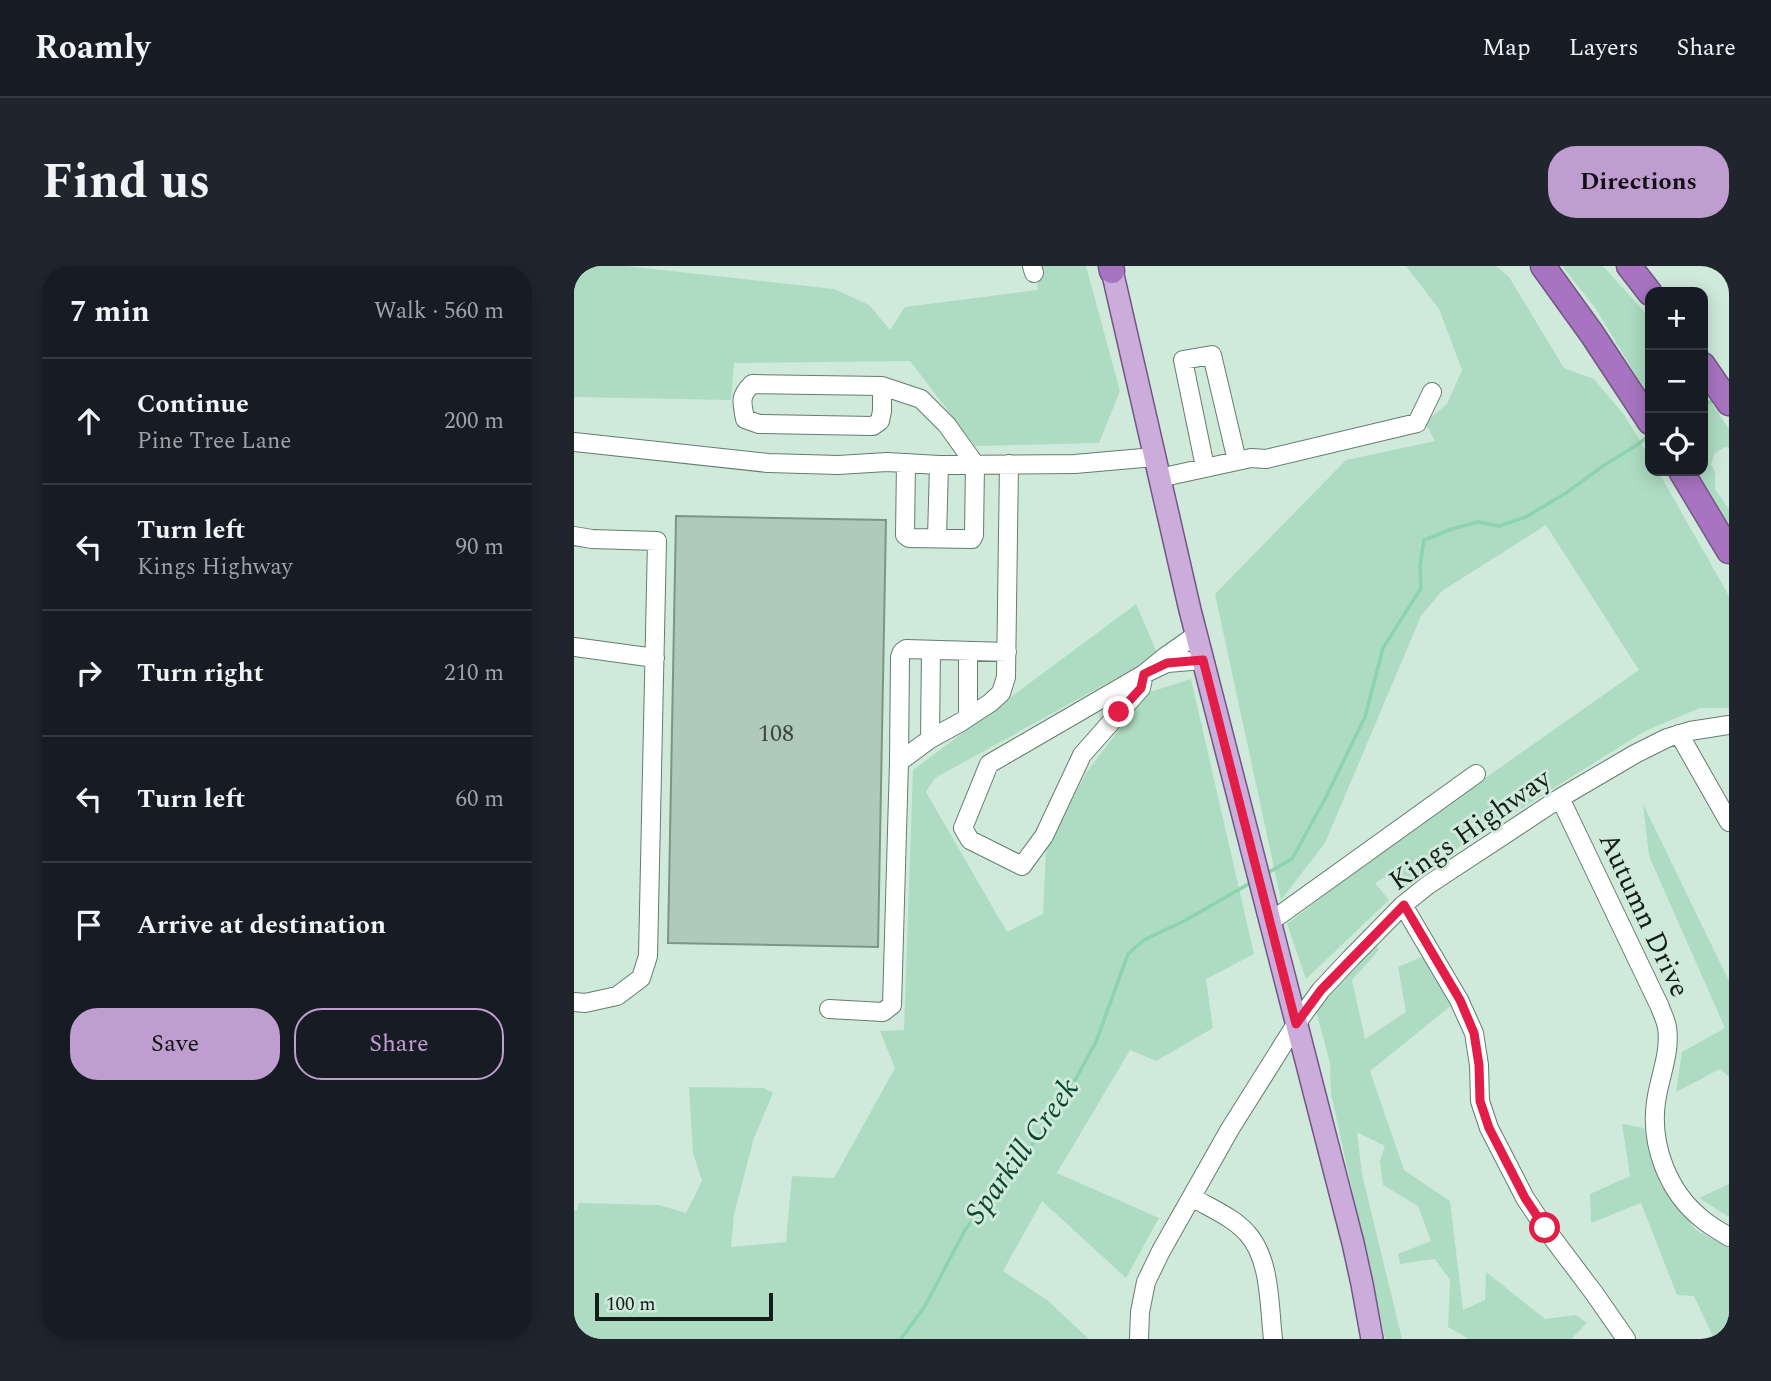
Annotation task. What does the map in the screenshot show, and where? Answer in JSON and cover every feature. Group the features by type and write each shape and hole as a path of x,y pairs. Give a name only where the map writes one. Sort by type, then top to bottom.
{"highway":[{"path":"1543,266 1645,413"},
{"path":"1629,266 1645,287"},
{"path":"1708,372 1729,403"},
{"path":"1684,476 1729,551"}],"main road":[{"path":"1111,268 1196,635 1358,1264 1372,1339"}],"street":[{"path":"1205,467 1183,360 1212,355 1237,461"},
{"path":"882,386 880,421 873,426 759,424 745,419 742,402 744,392 752,384 882,386 921,399 947,425 975,464 972,539 909,538 905,535 906,463"},
{"path":"574,442 768,463 1205,467 1251,458 1266,459 1417,423 1432,392"},
{"path":"899,762 930,738 968,717 1001,693 1006,677 1007,652 1009,464"},
{"path":"937,538 939,465"},
{"path":"574,536 657,541 648,956 641,978 617,996 585,1003 574,1002"},
{"path":"1196,635 1144,674 1141,688 1082,755 1044,836 1022,866 970,840 963,828 989,764 1144,674 1167,663 1203,660"},
{"path":"574,647 655,658"},
{"path":"829,1009 883,1012 892,1005 902,652 906,649 1007,652"},
{"path":"930,738 931,650"},
{"path":"968,651 968,717"},
{"name":"Kings Highway","path":"1139,1339 1140,1312 1146,1282 1161,1251 1230,1129 1296,1024 1321,990 1404,905 1447,872 1560,799 1646,748 1679,734 1729,725"},
{"path":"1679,734 1729,821"},
{"path":"1270,922 1476,774"},
{"name":"Autumn Drive","path":"1560,799 1660,1007 1667,1027 1667,1051 1656,1103 1654,1133 1662,1164 1677,1193 1700,1218 1729,1237"},
{"path":"1404,905 1460,1000 1474,1033 1479,1065 1480,1101 1489,1128 1525,1198 1626,1339"},
{"path":"1192,1197 1247,1233 1259,1250 1265,1269 1273,1339"}],"green space":[{"path":"574,266 626,266 834,289 869,305 890,330 905,307 1038,290 1036,266 1086,266 1120,391 1099,443 975,446 910,361 734,363 731,400 574,397"},
{"path":"1406,266 1496,266 1509,277 1564,368 1594,379 1625,416 1645,450 1645,476 1661,476 1729,596 1729,708 1700,708 1645,731 1461,846 1407,885 1397,870 1375,883 1389,900 1306,979 1287,924 1425,818 1639,670 1546,525 1442,591 1421,616 1325,843 1281,900 1215,594 1346,460 1435,441 1425,422 1447,404 1462,370 1439,309"},
{"path":"1562,266 1603,266 1645,312 1645,391 1596,309"},
{"path":"1708,398 1729,429 1729,448 1725,447 1714,454 1711,465 1715,471 1715,489 1729,510 1729,539 1694,476 1708,476"},
{"path":"1136,604 1158,655 935,778 926,792 1007,932 1043,914 1046,850 1086,773 1147,693 1191,679 1254,954 1206,979 1213,1028 1156,1061 1130,1050 1057,1173 1159,1218 1126,1278 1042,1201 1003,1271 1047,1300 1089,1339 574,1339 574,1211 579,1203 659,1205 686,1213 702,1181 693,1153 689,1087 763,1088 773,1093 754,1138 734,1214 731,1247 786,1242 792,1176 834,1178 895,1068 880,1031 904,1030 913,770"},
{"path":"1643,804 1729,981 1729,1077 1720,1069 1676,1092 1682,1052 1725,1028 1649,856"},
{"path":"1375,943 1379,950 1352,980 1365,1039 1406,1012 1398,967 1424,956 1452,1005 1370,1071 1404,1170 1450,1201 1463,1310 1485,1300 1486,1272 1545,1319 1576,1315 1587,1323 1571,1339 1469,1339 1448,1327 1450,1280 1435,1259 1400,1264 1398,1254 1431,1241 1418,1206 1383,1185 1380,1161 1385,1146 1357,1132 1362,1174 1402,1339 1385,1339 1331,1094 1330,1063 1316,1011"},
{"path":"1622,1124 1644,1128 1660,1184 1696,1230 1729,1248 1729,1339 1714,1339 1694,1296 1677,1295 1641,1203 1591,1223 1590,1194 1630,1176"},
{"path":"1729,1184 1729,1217 1699,1198"}],"building":[{"path":"676,516 886,520 878,947 668,943"}],"waterway":[{"name":"Sparkill Creek","path":"1708,403 1714,400"},
{"name":"Sparkill Creek","path":"1264,875 1292,859 1365,717 1383,648 1421,588 1420,566 1424,540 1478,522 1499,526 1526,517 1645,439"},
{"name":"Sparkill Creek","path":"901,1339 925,1306 965,1230 1057,1113 1096,1042 1128,954 1144,940 1186,920 1252,882"}],"route":[{"path":"1119,712 1141,688 1144,674 1167,663 1203,660 1296,1024 1321,990 1404,905 1460,1000 1474,1033 1479,1065 1480,1101 1489,1128 1525,1198 1545,1228"}]}
